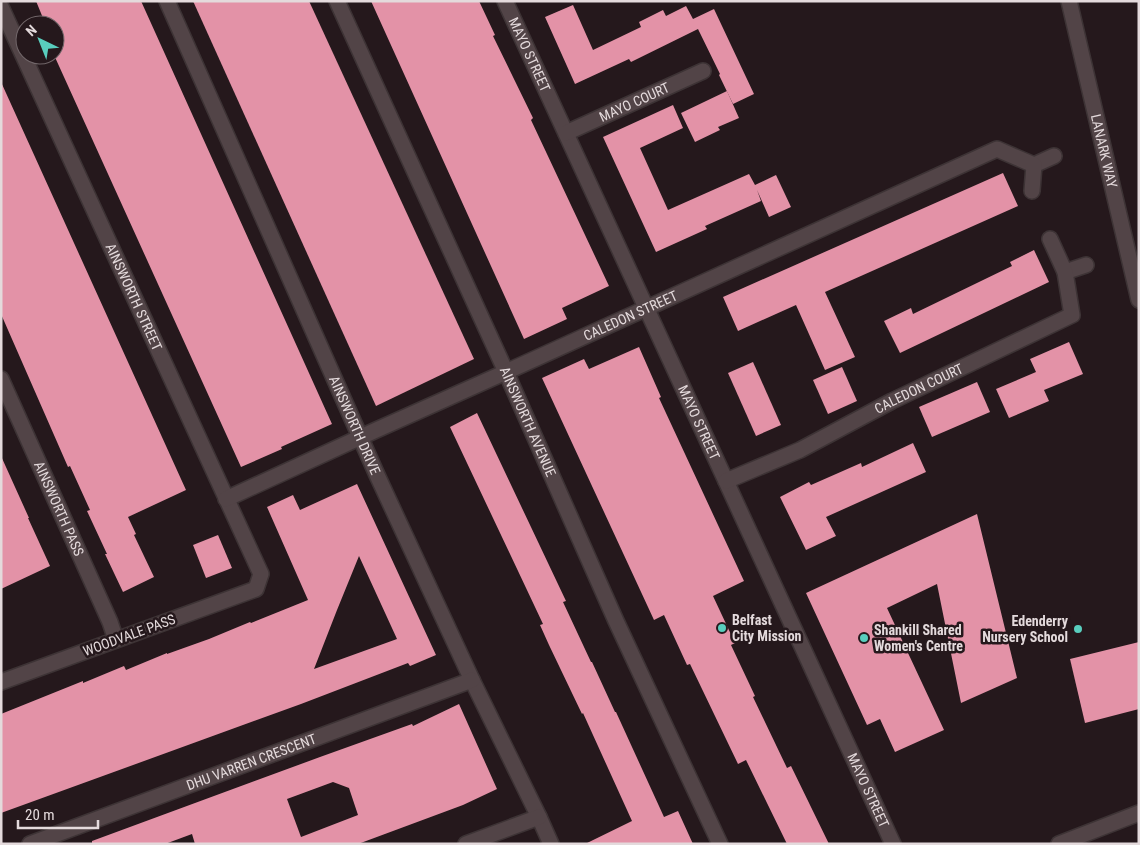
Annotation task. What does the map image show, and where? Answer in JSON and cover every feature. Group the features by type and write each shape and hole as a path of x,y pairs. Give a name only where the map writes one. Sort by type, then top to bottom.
{"street":[{"name":"AINSWORTH DRIVE","path":"167,1 360,437 550,844"},
{"name":"AINSWORTH AVENUE","path":"337,1 506,372 616,621 720,844"},
{"name":"MAYO STREET","path":"505,1 893,844"},
{"name":"LANARK WAY","path":"1069,1 1139,300"},
{"name":"AINSWORTH STREET","path":"2,12 144,316 261,574 256,588"},
{"name":"MAYO COURT","path":"566,133 703,71"},
{"name":"CALEDON STREET","path":"226,499 997,149 1034,165"},
{"path":"1032,191 1034,165 1054,156"},
{"name":"CALEDON COURT","path":"726,481 800,450 892,401 1072,315 1065,272 1050,239"},
{"path":"1065,272 1086,265"},
{"name":"AINSWORTH PASS","path":"1,379 110,622 116,640"},
{"name":"WOODVALE PASS","path":"1,682 256,588"},
{"name":"DHU VARREN CRESCENT","path":"30,844 472,680"},
{"path":"1058,844 1139,813"},
{"path":"466,844 539,817"}],"building":[{"path":"36,1 141,1 332,424 241,467 59,65 65,65 65,15 42,15"},
{"path":"193,1 309,1 474,359 376,406"},
{"path":"371,1 479,1 495,35 493,36 533,118 531,120 609,286 562,308 567,319 524,339"},
{"path":"573,5 593,50 641,27 639,22 663,10 666,16 686,6 693,19 714,9 754,94 733,104 698,29 631,62 629,59 575,84 545,17"},
{"path":"1,82 186,490 128,517 136,534 134,535 154,577 123,592 87,511 90,510 70,466 68,467 1,314"},
{"path":"727,91 739,118 718,127 720,130 695,142 681,113"},
{"path":"673,105 683,128 640,148 668,210 749,174 755,185 776,175 791,207 769,217 757,190 761,201 705,226 707,229 656,252 603,137"},
{"path":"1003,173 1018,206 825,292 855,357 825,370 796,305 738,331 723,297"},
{"path":"1034,250 1049,282 900,353 884,321 911,308 913,314 1012,266 1010,262"},
{"path":"1069,342 1083,374 1044,390 1049,401 1009,418 996,389 1036,372 1030,359"},
{"path":"639,347 661,397 659,398 744,581 713,596 735,643 731,645 755,696 753,697 787,768 791,766 829,844 787,844 746,760 738,764 690,664 687,665 664,615 654,620 542,378 584,359 589,369"},
{"path":"753,362 781,425 756,436 728,373"},
{"path":"842,367 857,401 828,414 813,380"},
{"path":"977,382 990,412 932,437 919,407"},
{"path":"477,413 566,601 563,602 664,817 678,811 693,844 585,844 632,821 583,713 549,645 540,625 543,624 450,427"},
{"path":"913,443 926,472 826,517 836,536 806,550 780,497 809,482 811,485 861,463 862,467"},
{"path":"1,456 50,566 1,589"},
{"path":"357,484 436,655 410,666 408,663 1,813 1,714 83,681 83,683 124,666 126,670 308,600 267,507 293,495 300,510","holes":["359,556 397,639 314,669"]},
{"name":"Shankill Shared Women's Centre","path":"977,514 1017,678 961,703 937,584 887,608 944,730 895,752 880,719 867,725 806,593"},
{"path":"218,535 232,568 206,578 193,545"},
{"path":"1139,642 1139,709 1085,723 1070,659"},
{"path":"459,704 497,789 463,805 358,844 195,844 192,834 165,844 92,844 92,841 320,757 412,724 413,726","holes":["333,782 349,788 358,815 301,837 287,799"]}],"place":[{"name":"Belfast City Mission","path":"722,628"},
{"name":"Edenderry Nursery School","path":"1078,629"},
{"name":"Shankill Shared Women's Centre","path":"864,638"}]}
